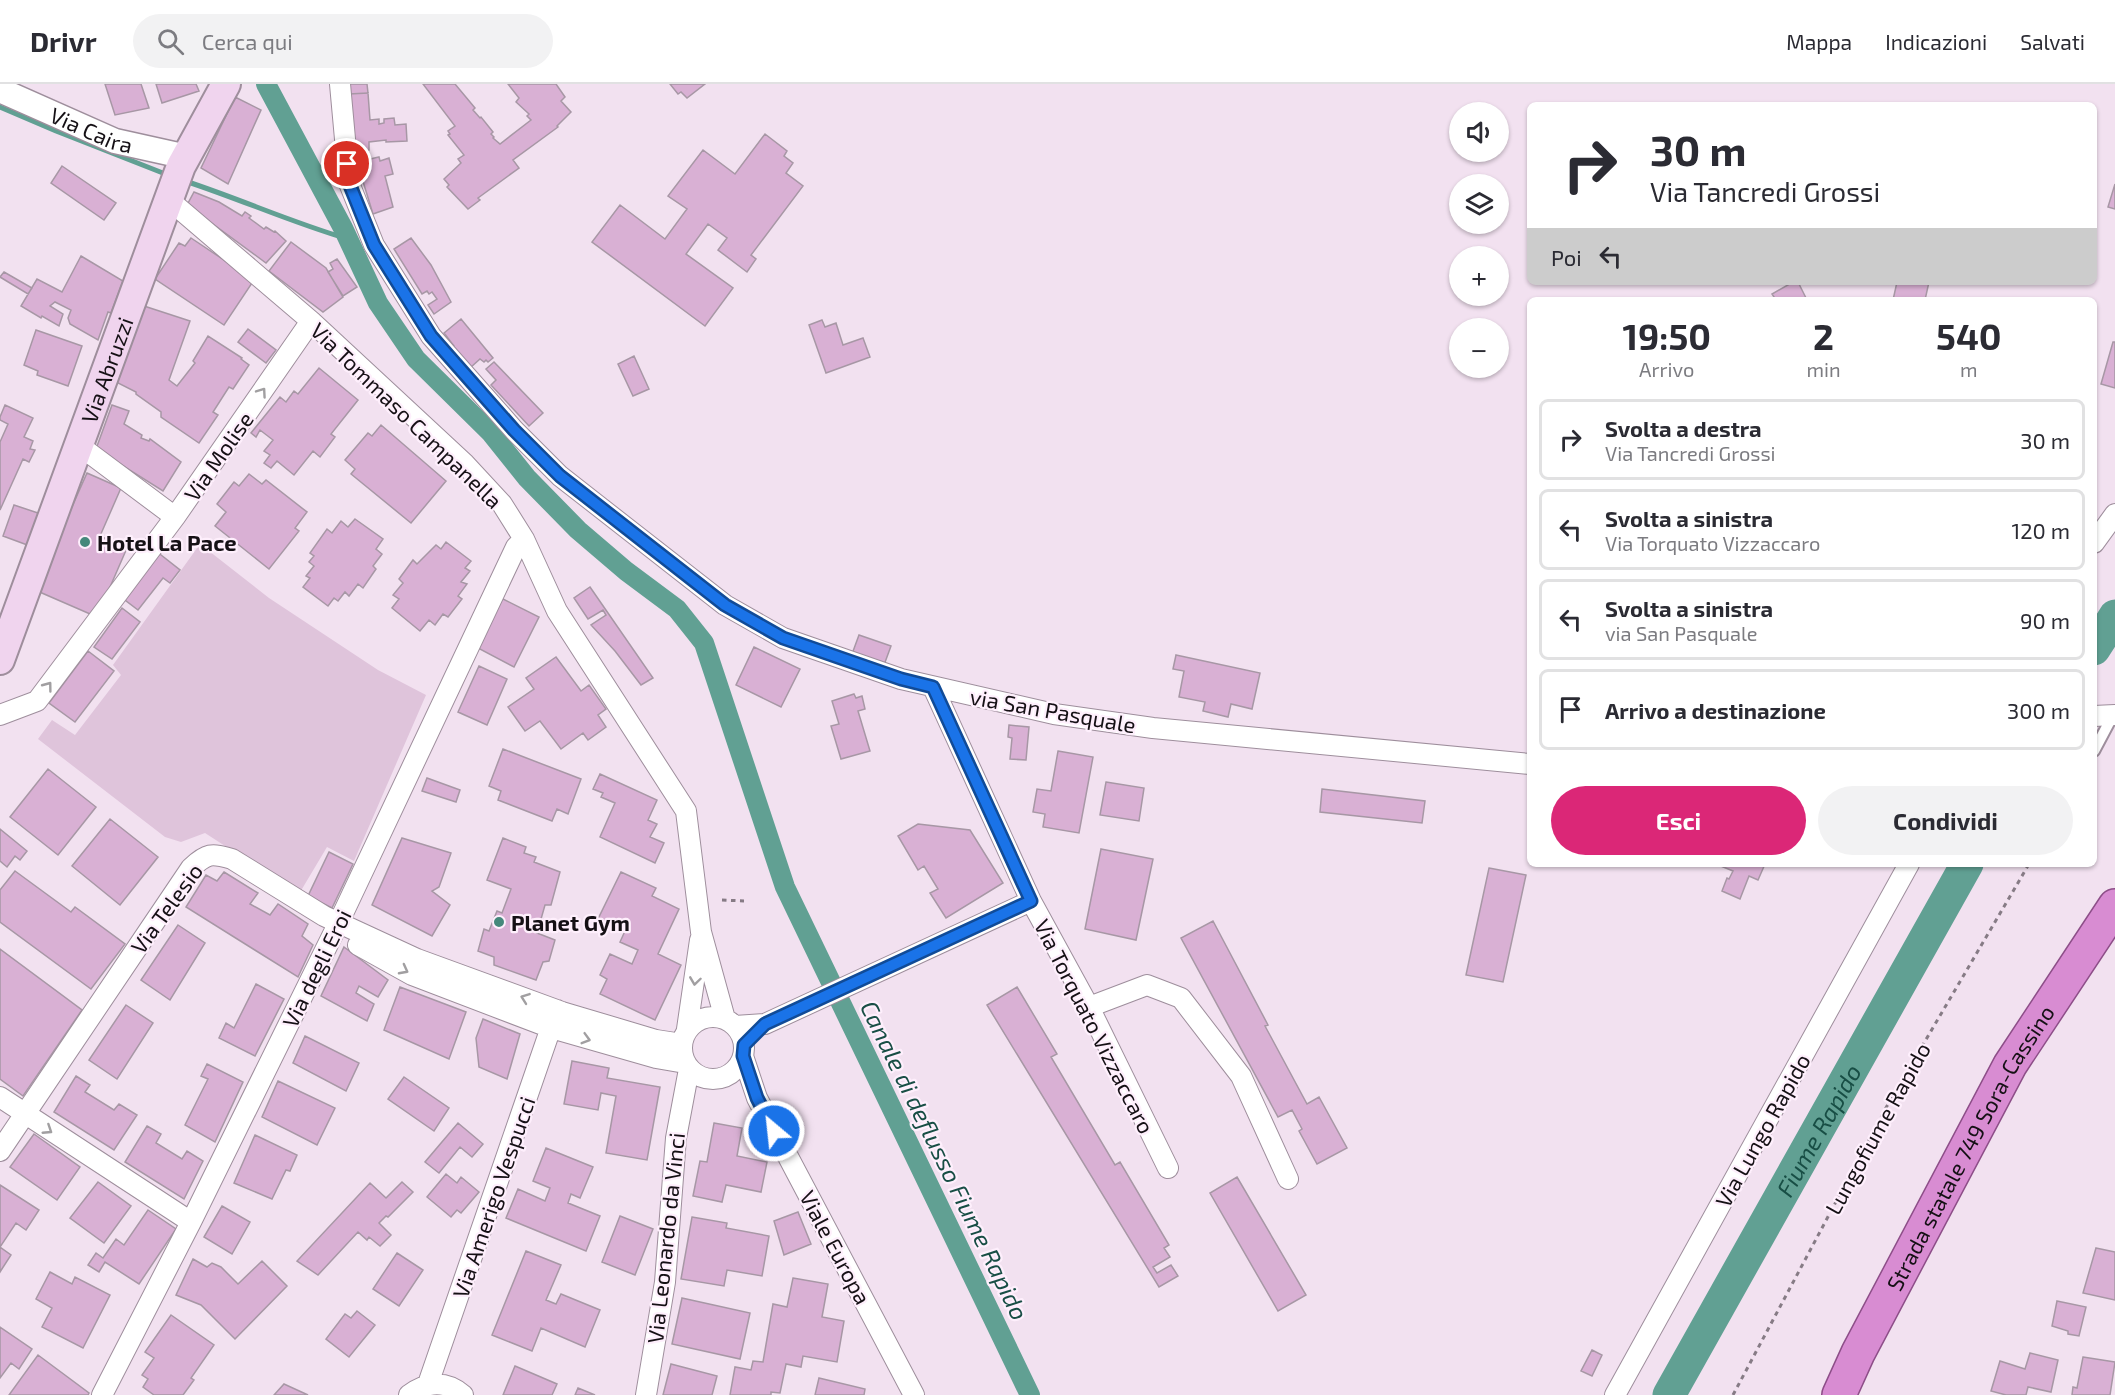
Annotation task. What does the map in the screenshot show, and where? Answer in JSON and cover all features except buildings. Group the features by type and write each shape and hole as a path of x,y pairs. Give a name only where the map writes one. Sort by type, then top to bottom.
{"highway":[{"name":"Strada statale 749 Sora-Cassino","path":"1839,1395 1858,1353 2010,1065 2115,906"}],"main road":[{"name":"Via Abruzzi","path":"0,660 178,177 226,84"}],"street":[{"name":"via San Pasquale","path":"340,84 349,183 374,245 431,336 514,430 560,476 725,605 783,638 901,679 1054,714 1153,728 1527,764"},
{"name":"Via Caira","path":"0,90 115,141 178,177"},
{"name":"Via Tommaso Campanella","path":"178,177 311,321 464,463 502,504 524,539 557,611 686,811 701,932 730,1022"},
{"name":"Via Molise","path":"0,716 37,701 175,517 311,321"},
{"path":"80,446 175,517"},
{"path":"2097,539 2115,514"},
{"name":"Via degli Eroi","path":"102,1395 191,1222 336,928 516,547 524,539"},
{"name":"Via Torquato Vizzaccaro","path":"933,687 1031,901 1089,1007 1168,1168"},
{"name":"Via Telesio","path":"0,1151 191,868 204,856 216,855 232,859 336,928 417,958 554,1019 656,1040 686,1051"},
{"name":"Via Lungo Rapido","path":"1615,1395 1907,867"},
{"path":"765,1024 730,1022 715,1016 704,1017 695,1022 686,1051 698,1075 708,1079 724,1077 740,1064 744,1051 765,1024 1031,901"},
{"name":"Via Tommaso Campanella","path":"686,1051 701,932"},
{"path":"1089,1007 1147,986 1181,998 1242,1076 1288,1179"},
{"name":"Via Amerigo Vespucci","path":"428,1384 554,1019"},
{"path":"730,1022 741,1035 744,1051"},
{"name":"Via Leonardo da Vinci","path":"646,1395 665,1282 686,1051"},
{"name":"Viale Europa","path":"744,1051 757,1098 914,1395"},
{"name":"Via Leonardo da Vinci","path":"679,1116 688,1100 700,1088 724,1077"},
{"name":"Viale Europa","path":"724,1077 757,1098"},
{"path":"0,1097 191,1222"},
{"path":"409,1395 417,1388 428,1384 451,1387 463,1395"}],"lane":[{"path":"2097,742 2106,715"}],"path":[{"name":"Lungofiume Rapido","path":"1732,1395 1887,1106 2027,867"},
{"path":"722,900 744,901"}],"shaded area":[{"path":"200,544 269,598 378,670 426,695 354,861 327,847 299,894 205,833 181,842 165,837 38,739 52,720 75,735 121,675 113,665"}],"waterway":[{"name":"Canale di deflusso Fiume Rapido","path":"266,84 343,228 378,303 416,359 491,433 527,478 578,530 626,571 677,609 704,643 785,887 1030,1395"},
{"path":"0,107 168,175"},
{"path":"185,181 348,239"},
{"name":"Fiume Rapido","path":"2097,644 2115,616"},
{"name":"Fiume Rapido","path":"1669,1395 1965,867"}],"place":[{"name":"Hotel La Pace","path":"85,542"},
{"name":"Planet Gym","path":"499,922"}],"route":[{"path":"347,164 349,183 374,245 431,336 514,430 560,476 725,605 783,638 901,679 933,687 1031,901 765,1024 744,1045 743,1056 757,1098 774,1131"}]}
